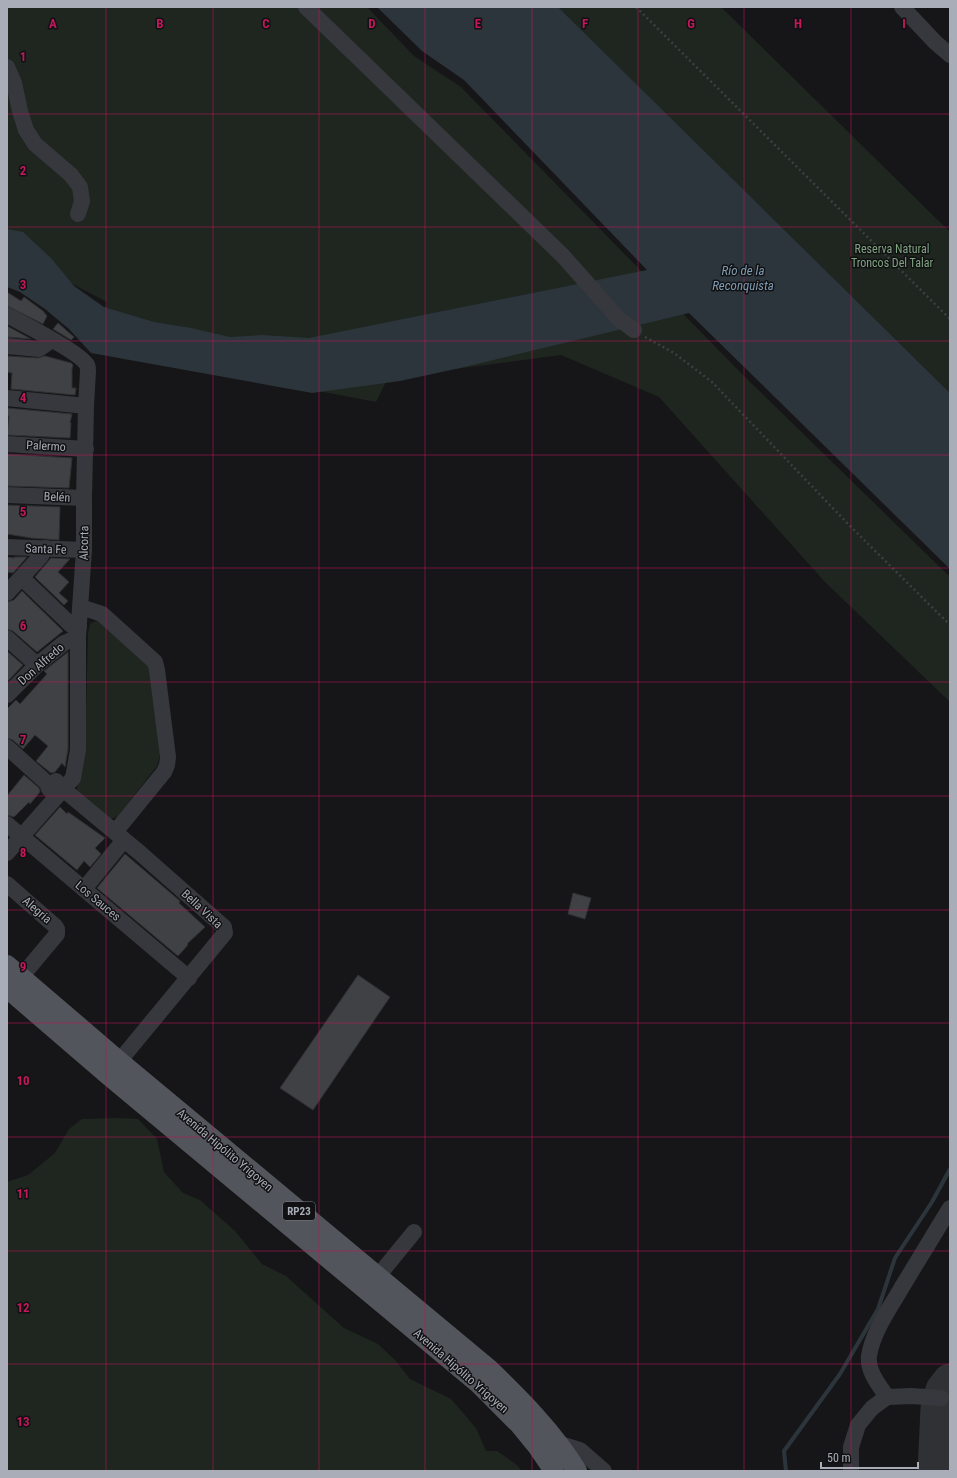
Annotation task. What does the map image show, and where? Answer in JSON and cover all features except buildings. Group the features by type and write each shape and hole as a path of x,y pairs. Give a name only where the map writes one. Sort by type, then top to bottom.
{"main road":[{"name":"Avenida Hipólito Yrigoyen","path":"12,977 113,1068 373,1284 489,1369 515,1395 558,1443 577,1471"},
{"name":"Avenida Hipólito Yrigoyen","path":"373,1284 502,1405 537,1446 554,1471"}],"street":[{"path":"306,7 563,256 618,318 634,330"},
{"path":"902,7 935,42 950,55"},
{"path":"7,67 14,83 26,130 36,144 71,175 80,188 82,201 78,214"},
{"path":"7,315 52,340 40,348 7,346"},
{"name":"Alcorta","path":"7,853 13,833 56,787 73,778 78,750 79,631 84,550 86,406 88,371 87,365 82,359 52,340"},
{"path":"7,398 86,406"},
{"name":"Palermo","path":"7,444 86,449"},
{"name":"Belén","path":"7,495 84,498"},
{"name":"Santa Fe","path":"7,547 84,550"},
{"path":"7,593 41,556 45,548"},
{"path":"22,578 79,631"},
{"path":"81,607 102,614 155,662 168,757 164,772 84,889"},
{"name":"Don Alfredo","path":"9,690 79,631"},
{"path":"7,638 37,665"},
{"name":"Bella Vista","path":"7,747 47,783 56,787 120,836 224,927 225,933 113,1068"},
{"name":"Los Sauces","path":"13,833 84,889 189,978"},
{"name":"Alegria","path":"7,884 55,926 57,930 57,934 12,977"},
{"path":"887,1397 875,1379 871,1369 869,1357 875,1338 886,1315 950,1208"},
{"path":"373,1284 390,1260 414,1232"},
{"path":"851,1471 851,1447 858,1425 872,1408 887,1397 911,1396 941,1398"},
{"path":"558,1443 580,1450 604,1471"}],"path":[{"path":"636,7 950,318"},
{"path":"634,330 674,353 712,382 849,525 950,625"}],"green space":[{"path":"7,7 367,7 414,56 461,87 744,376 950,577 950,702 825,582 659,397 561,355 388,378 376,402 93,348 107,302 7,252"},
{"name":"Reserva Natural Troncos Del Talar","path":"558,7 721,7 950,232 950,393"},
{"path":"98,620 151,665 160,754 157,766 118,816 111,819 77,791 85,754 88,633 90,624"},
{"path":"82,1119 138,1119 157,1139 164,1172 183,1193 200,1200 235,1231 262,1264 286,1276 344,1328 378,1344 395,1360 410,1379 451,1399 476,1428 486,1451 497,1451 517,1465 522,1471 7,1471 7,1182 28,1175 55,1153 69,1129"}],"water":[{"name":"Río de la Reconquista","path":"377,7 558,7 950,393 950,569 689,313 400,381 312,393 91,353 69,329 45,309 20,292 7,287 7,229 23,232 51,258 74,286 104,307 154,322 191,328 230,337 262,335 309,338 647,270 464,80 422,51"}],"waterway":[{"path":"786,1471 784,1451 840,1374 878,1309 895,1258 932,1202 950,1169"}],"taxiway":[{"path":"935,1471 938,1409 943,1390 950,1381"}]}
